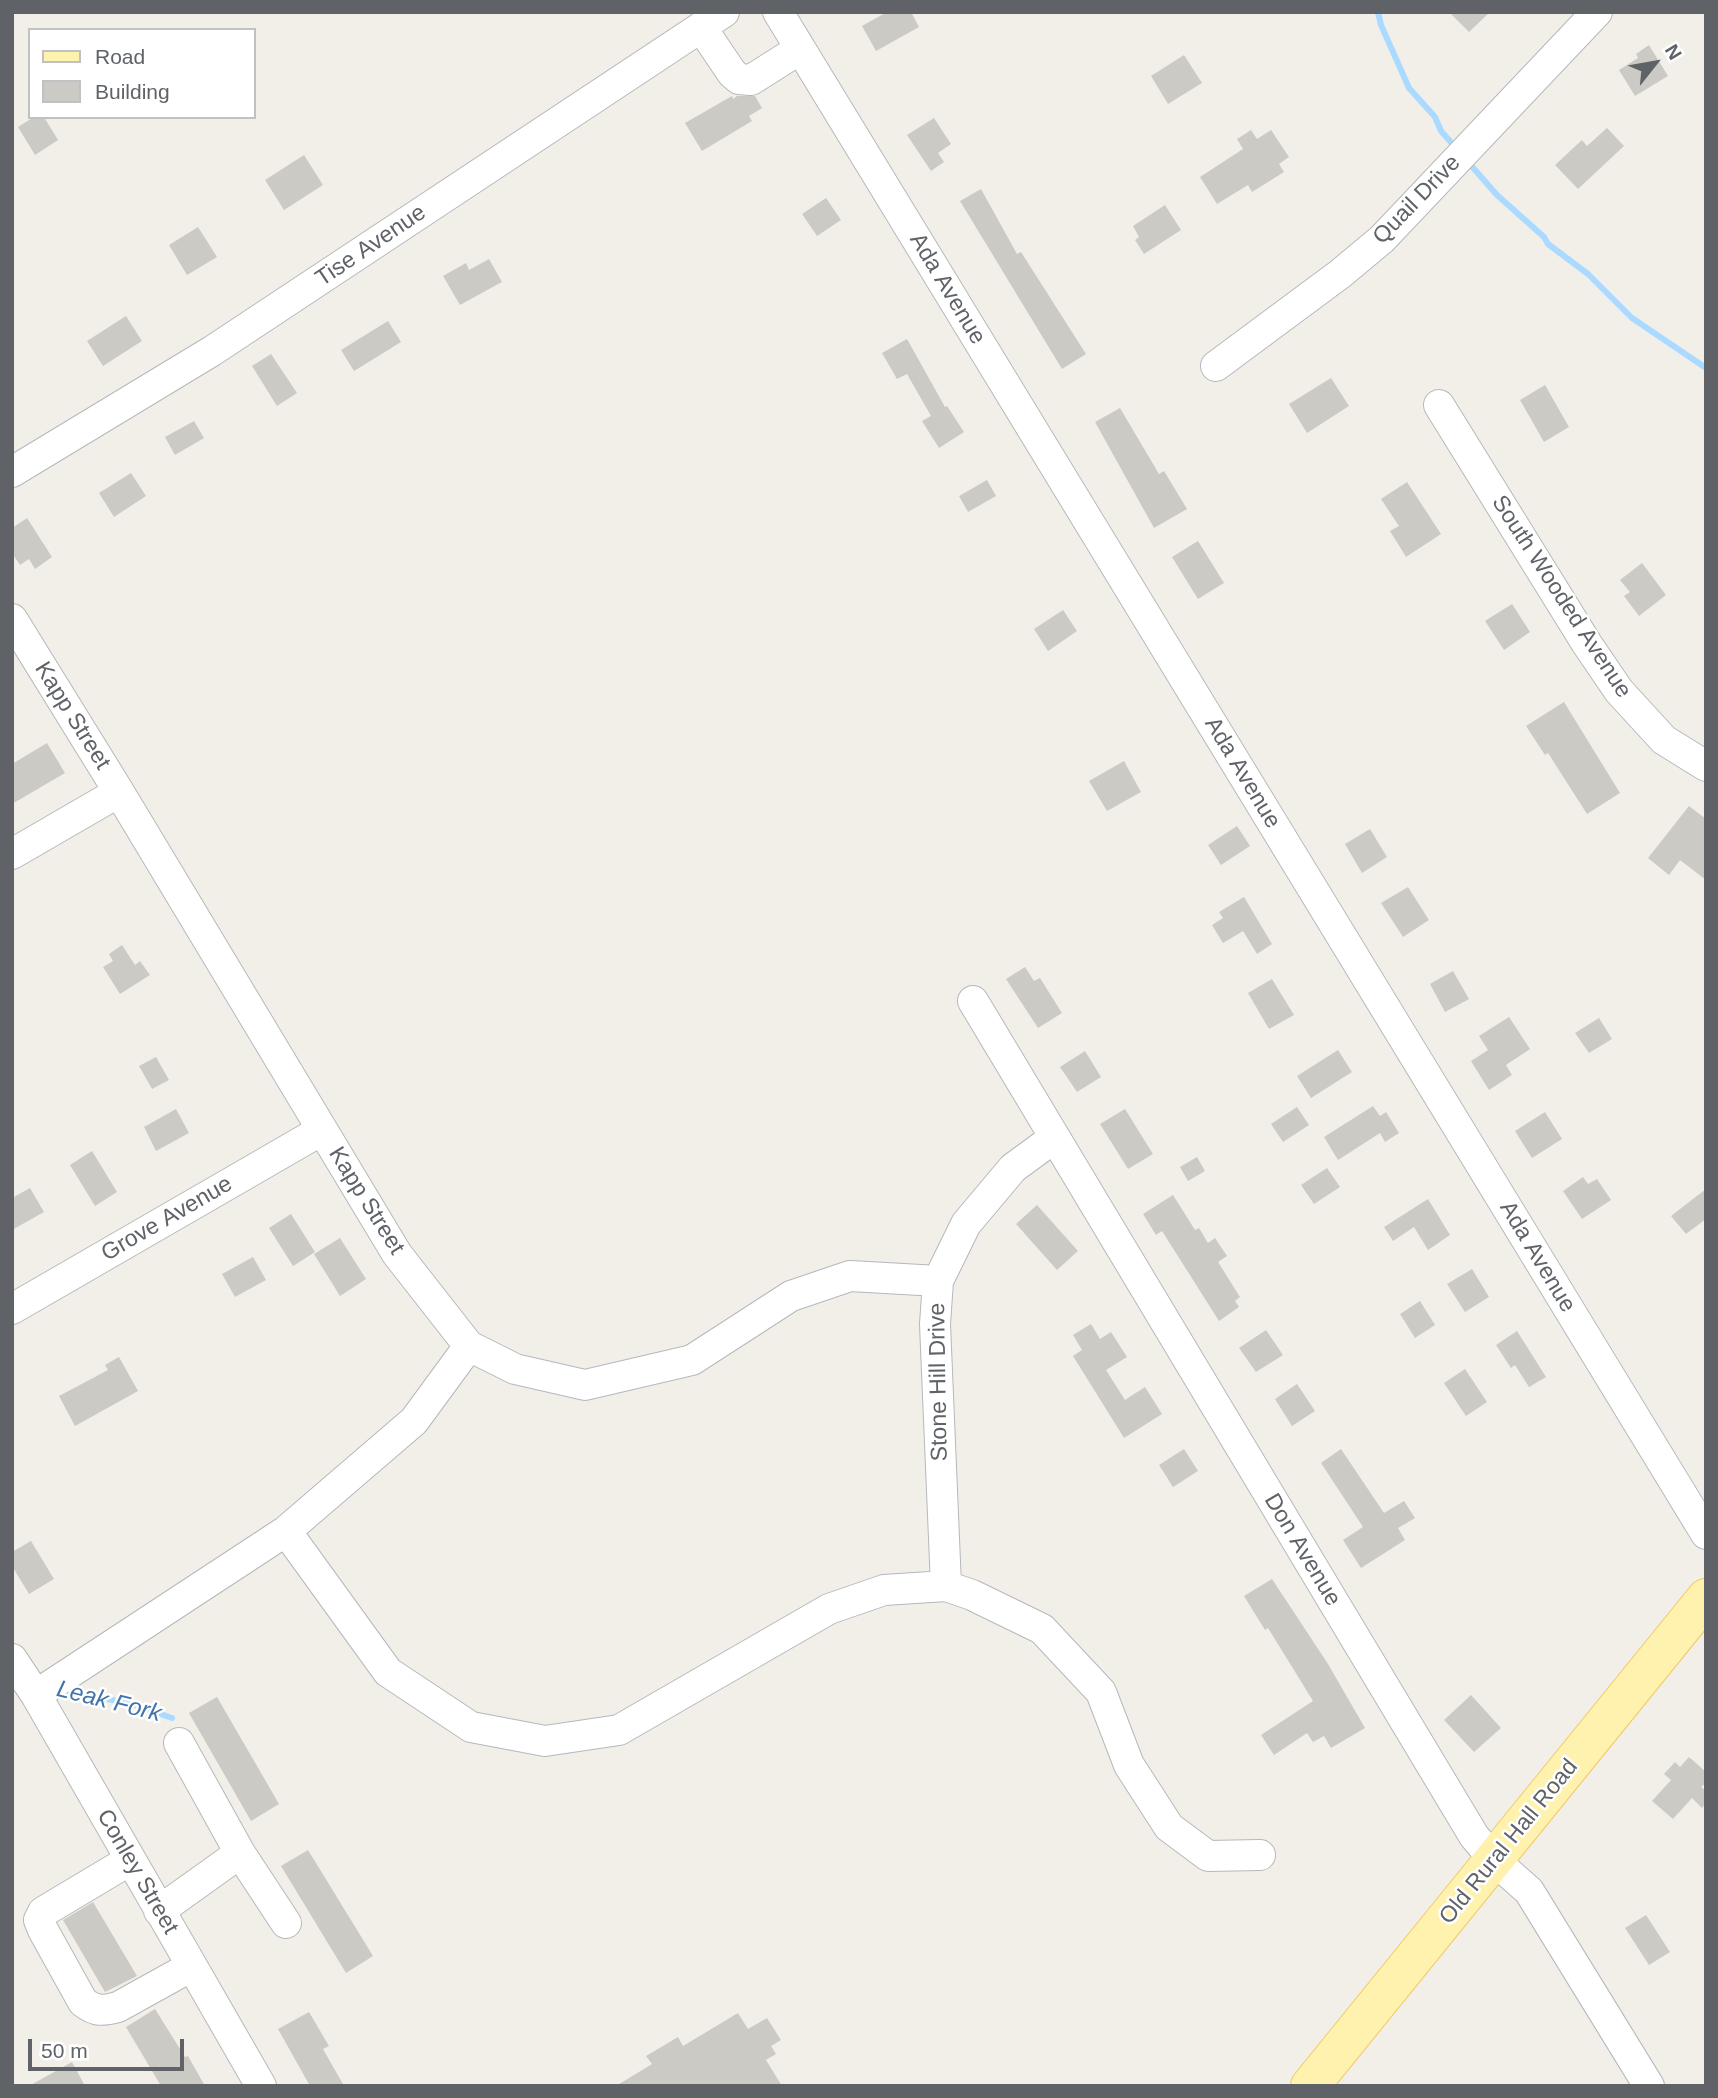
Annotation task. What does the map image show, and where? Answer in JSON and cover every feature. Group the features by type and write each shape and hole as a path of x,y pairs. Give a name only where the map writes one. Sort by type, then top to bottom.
{"main road":[{"name":"Old Rural Hall Road","path":"1310,2086 1706,1598"}],"street":[{"name":"Ada Avenue","path":"778,12 1706,1534"},
{"name":"Quail Drive","path":"1216,366 1340,274 1381,239 1597,12"},
{"path":"713,20 732,73 739,79 751,80 800,49"},
{"name":"Tise Avenue","path":"12,472 212,351 713,20"},
{"name":"South Wooded Avenue","path":"1439,405 1619,691 1664,740 1706,765"},
{"name":"Kapp Street","path":"12,619 397,1254 469,1346 515,1369 586,1385 692,1360 791,1296 850,1276 938,1281"},
{"path":"12,854 119,792"},
{"name":"Don Avenue","path":"973,1001 1474,1836 1494,1860 1529,1891 1648,2086"},
{"name":"Grove Avenue","path":"12,1309 322,1130"},
{"name":"Stone Hill Drive","path":"946,1586 935,1324 938,1281 967,1224 1013,1168 1054,1138"},
{"path":"36,1696 286,1531 414,1421 469,1346"},
{"path":"286,1531 388,1672 471,1727 545,1741 619,1730 830,1609 884,1590 946,1586 972,1595 1042,1629 1101,1692 1129,1765 1169,1827 1208,1856 1260,1855"},
{"name":"Conley Street","path":"12,1659 261,2086"},
{"path":"179,1743 240,1853 286,1923"},
{"path":"159,1911 240,1853"},
{"path":"130,1860 43,1912 39,1920 83,2002 93,2010 105,2011 118,2007 192,1966"}],"building":[{"path":"887,12 911,12 919,27 876,51 862,26"},
{"path":"1449,12 1490,12 1469,32"},
{"path":"1649,45 1668,76 1635,96 1619,70 1638,58 1636,54"},
{"path":"1184,55 1202,83 1168,104 1151,76"},
{"path":"732,96 733,99 737,96 755,96 762,108 749,116 752,121 702,151 685,123"},
{"path":"934,118 951,144 938,153 944,162 931,171 907,135"},
{"path":"31,119 45,119 58,140 35,155 18,127"},
{"path":"1607,128 1624,146 1578,189 1555,165 1582,140 1587,146"},
{"path":"1251,130 1257,139 1271,130 1289,157 1279,164 1284,172 1252,192 1248,185 1217,204 1200,177 1243,149 1237,139"},
{"path":"304,155 323,185 284,210 265,180"},
{"path":"981,189 1017,254 1021,252 1086,354 1062,369 960,201"},
{"path":"826,198 841,220 817,236 802,214"},
{"path":"1165,205 1181,230 1144,254 1135,240 1139,237 1133,226"},
{"path":"198,227 217,257 187,275 169,245"},
{"path":"489,259 502,282 460,305 443,276 466,263 469,270"},
{"path":"126,316 142,341 103,366 87,341"},
{"path":"388,321 401,342 354,371 341,350"},
{"path":"907,339 945,407 947,406 964,432 939,448 922,421 931,416 907,374 897,379 882,353"},
{"path":"271,354 297,393 277,406 252,366"},
{"path":"1331,378 1349,406 1307,433 1289,404"},
{"path":"1545,385 1569,427 1544,442 1520,400"},
{"path":"1120,408 1159,474 1164,471 1187,509 1154,528 1095,422"},
{"path":"194,421 204,438 175,455 165,437"},
{"path":"131,473 146,496 114,517 99,493"},
{"path":"987,480 996,496 968,512 959,496"},
{"path":"1407,482 1441,534 1406,557 1390,531 1399,526 1381,499"},
{"path":"27,518 52,557 35,569 29,559 20,565 12,553 12,528"},
{"path":"1198,541 1224,583 1198,599 1172,557"},
{"path":"1642,563 1666,595 1639,616 1624,596 1630,592 1620,580"},
{"path":"1512,604 1530,632 1504,650 1485,621"},
{"path":"1063,610 1077,631 1048,651 1034,629"},
{"path":"1564,702 1620,793 1587,814 1548,753 1545,755 1526,726"},
{"path":"47,743 65,773 12,804 12,764"},
{"path":"1124,761 1141,792 1107,811 1089,781"},
{"path":"1689,806 1706,819 1706,880 1680,860 1669,875 1648,858"},
{"path":"1237,826 1250,846 1221,865 1208,845"},
{"path":"1370,829 1387,857 1362,873 1345,844"},
{"path":"1408,887 1429,920 1403,937 1381,903"},
{"path":"1244,897 1272,944 1257,954 1243,931 1223,943 1212,925 1223,918 1219,912"},
{"path":"122,945 135,965 140,961 150,975 120,994 103,967 113,961 109,954"},
{"path":"1025,967 1034,981 1040,978 1062,1013 1038,1028 1006,979"},
{"path":"1453,971 1469,999 1445,1012 1430,984"},
{"path":"1272,979 1294,1015 1269,1029 1248,993"},
{"path":"1509,1017 1530,1049 1506,1065 1512,1075 1489,1090 1471,1061 1488,1050 1479,1036"},
{"path":"1599,1018 1612,1039 1589,1053 1575,1033"},
{"path":"1338,1050 1352,1072 1311,1098 1297,1076"},
{"path":"1085,1051 1101,1077 1077,1092 1060,1067"},
{"path":"156,1057 169,1080 152,1089 139,1066"},
{"path":"1373,1106 1380,1116 1386,1112 1399,1133 1385,1142 1380,1133 1338,1160 1324,1137"},
{"path":"1297,1107 1309,1125 1283,1142 1271,1124"},
{"path":"176,1109 189,1133 156,1151 144,1127"},
{"path":"1125,1109 1153,1154 1128,1169 1100,1124"},
{"path":"1545,1112 1562,1139 1532,1158 1515,1131"},
{"path":"92,1151 117,1192 95,1206 70,1165"},
{"path":"1197,1157 1205,1171 1188,1181 1180,1167"},
{"path":"1327,1168 1340,1187 1314,1204 1301,1185"},
{"path":"1583,1177 1588,1184 1597,1179 1611,1200 1582,1219 1563,1191"},
{"path":"30,1188 44,1212 12,1230 12,1198"},
{"path":"1706,1189 1706,1219 1686,1234 1671,1216"},
{"path":"1173,1195 1195,1230 1199,1228 1208,1243 1215,1238 1227,1256 1218,1262 1240,1297 1235,1301 1239,1307 1219,1321 1162,1231 1156,1235 1143,1214"},
{"path":"1428,1199 1450,1235 1428,1250 1414,1227 1393,1241 1384,1227"},
{"path":"1037,1205 1078,1251 1057,1270 1016,1224"},
{"path":"291,1214 315,1252 293,1266 269,1228"},
{"path":"340,1238 366,1279 340,1296 314,1254"},
{"path":"253,1257 266,1280 235,1297 222,1274"},
{"path":"1472,1269 1489,1297 1465,1312 1447,1284"},
{"path":"1420,1301 1435,1325 1415,1338 1400,1314"},
{"path":"1091,1324 1100,1339 1111,1332 1127,1357 1106,1370 1125,1400 1145,1387 1162,1414 1124,1438 1073,1356 1082,1350 1073,1335"},
{"path":"1266,1330 1283,1355 1256,1372 1239,1348"},
{"path":"1517,1331 1546,1377 1529,1387 1515,1365 1511,1368 1496,1345"},
{"path":"119,1357 138,1391 75,1426 59,1396 108,1370 105,1365"},
{"path":"1465,1369 1487,1402 1466,1416 1444,1383"},
{"path":"1297,1384 1315,1411 1292,1426 1275,1399"},
{"path":"1184,1449 1198,1471 1173,1487 1159,1465"},
{"path":"1341,1449 1384,1513 1404,1501 1415,1518 1398,1528 1405,1540 1361,1568 1343,1540 1363,1527 1321,1463"},
{"path":"31,1541 54,1579 29,1594 12,1566 12,1552"},
{"path":"1272,1579 1328,1664 1365,1728 1331,1748 1324,1736 1313,1742 1307,1733 1274,1755 1261,1735 1313,1701 1268,1628 1265,1630 1244,1596"},
{"path":"1471,1695 1501,1728 1474,1752 1444,1720"},
{"path":"217,1697 279,1804 251,1821 189,1713"},
{"path":"1689,1757 1706,1772 1706,1783 1701,1787 1706,1791 1706,1803 1702,1808 1692,1798 1673,1819 1652,1801 1671,1780 1664,1774 1675,1762 1680,1767"},
{"path":"308,1850 373,1956 346,1973 281,1866"},
{"path":"93,1902 137,1976 105,1992 63,1920"},
{"path":"1646,1915 1670,1952 1649,1965 1625,1928"},
{"path":"155,2009 205,2086 161,2086 126,2027"},
{"path":"309,2012 329,2046 323,2049 344,2086 310,2086 278,2029"},
{"path":"738,2013 748,2029 767,2018 781,2040 771,2046 776,2054 766,2060 782,2086 616,2086 652,2064 646,2056 678,2037 683,2046"},
{"path":"72,2062 85,2086 29,2086"}],"waterway":[{"path":"1378,12 1381,25 1409,88 1435,117 1441,131 1456,148"},
{"path":"1468,162 1497,195 1544,237 1548,244 1588,274 1632,318 1706,368"},
{"name":"Leak Fork","path":"63,1689 135,1705 172,1718"}]}
